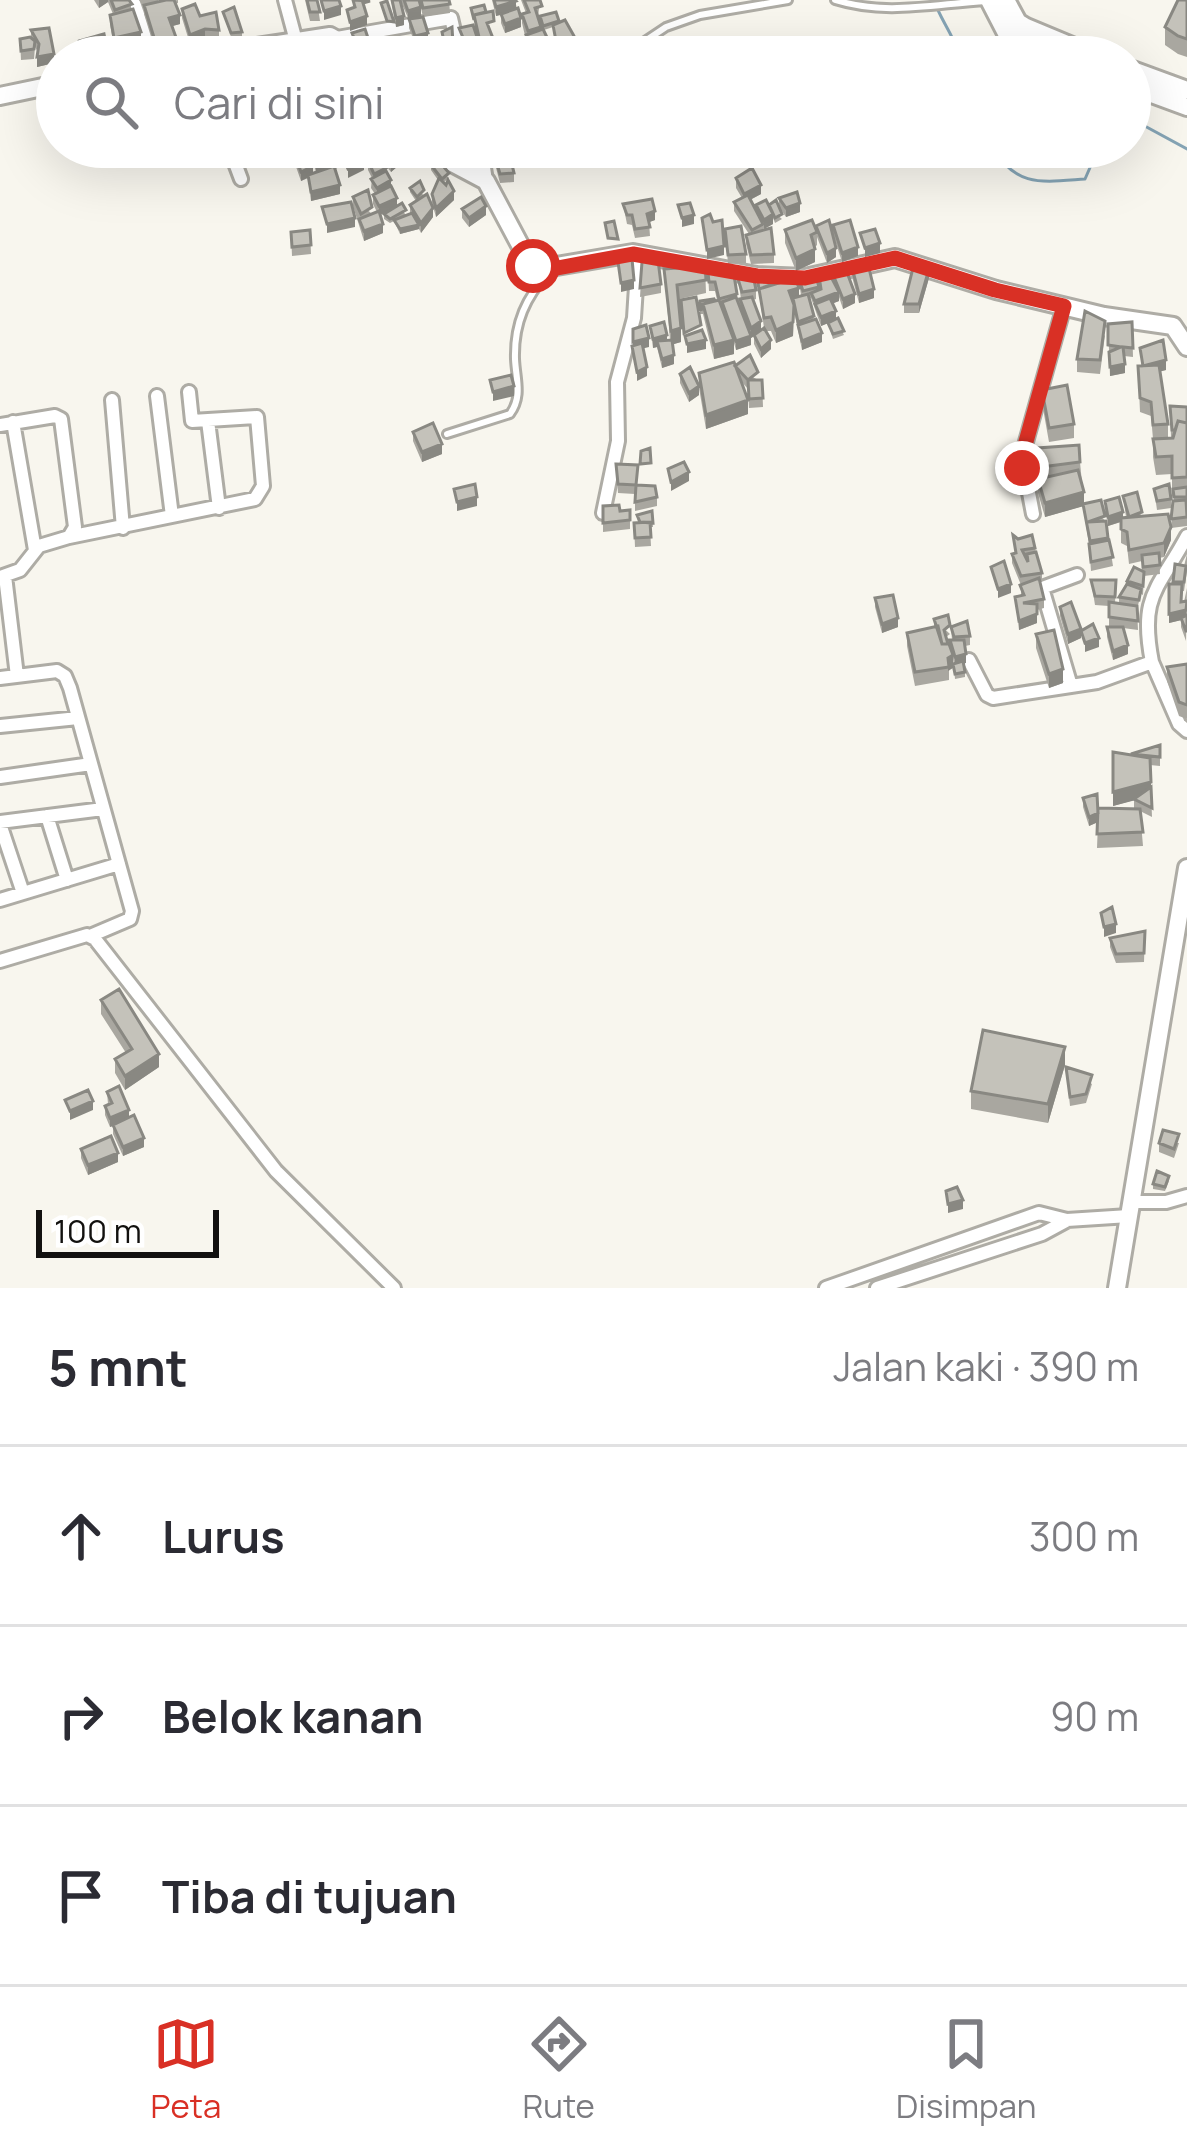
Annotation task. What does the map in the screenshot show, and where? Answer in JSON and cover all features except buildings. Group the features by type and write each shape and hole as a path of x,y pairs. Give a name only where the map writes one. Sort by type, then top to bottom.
{"street":[{"path":"133,0 146,36"},
{"path":"285,0 295,36"},
{"path":"989,0 1012,36"},
{"path":"1006,0 1018,22 1042,36"},
{"path":"348,36 450,17 455,36"},
{"path":"1151,77 1187,90"},
{"path":"0,96 36,88"},
{"path":"1151,94 1187,107"},
{"path":"237,168 241,179"},
{"path":"462,168 486,181"},
{"path":"484,168 486,181 528,260 539,268 621,254 757,276 805,278 895,258 995,290 1173,326 1187,347"},
{"path":"603,513 618,441 617,382 634,318 638,255"},
{"path":"1033,514 1022,456 1064,306"},
{"path":"16,676 5,628 3,577 20,570 35,550 69,537 255,499 260,491 257,417 192,421 189,392"},
{"path":"158,396 172,516"},
{"path":"112,400 123,528"},
{"path":"35,550 7,423 55,416 64,423 75,526 69,537"},
{"path":"208,421 219,508"},
{"path":"1187,536 1148,602 1152,662 1179,724 1187,731"},
{"path":"1071,686 1042,588 1077,575"},
{"path":"969,660 989,697 1124,675 1152,662"},
{"path":"0,678 57,671 65,676 132,911 130,919 92,937 0,961"},
{"path":"0,727 78,718"},
{"path":"0,777 91,764"},
{"path":"23,893 0,823 103,809"},
{"path":"47,816 67,880"},
{"path":"0,900 118,864"},
{"path":"1117,1288 1187,868"},
{"path":"92,937 276,1171 394,1288"},
{"path":"877,1288 1042,1234 1067,1220 1187,1196"},
{"path":"826,1288 1039,1214 1067,1220"},
{"path":"915,1258 920,1274"}],"lane":[{"path":"652,36 700,15 788,0"},
{"path":"835,0 862,9 989,0"},
{"path":"447,434 510,414 517,405 520,313 532,290 552,269"}],"waterway":[{"path":"934,0 951,36"},
{"path":"1151,129 1187,149"},
{"path":"1009,168 1032,180 1056,181 1085,179 1090,168"}],"route":[{"path":"533,266 552,269 633,254 757,276 805,278 895,258 1064,306 1022,468"}]}
